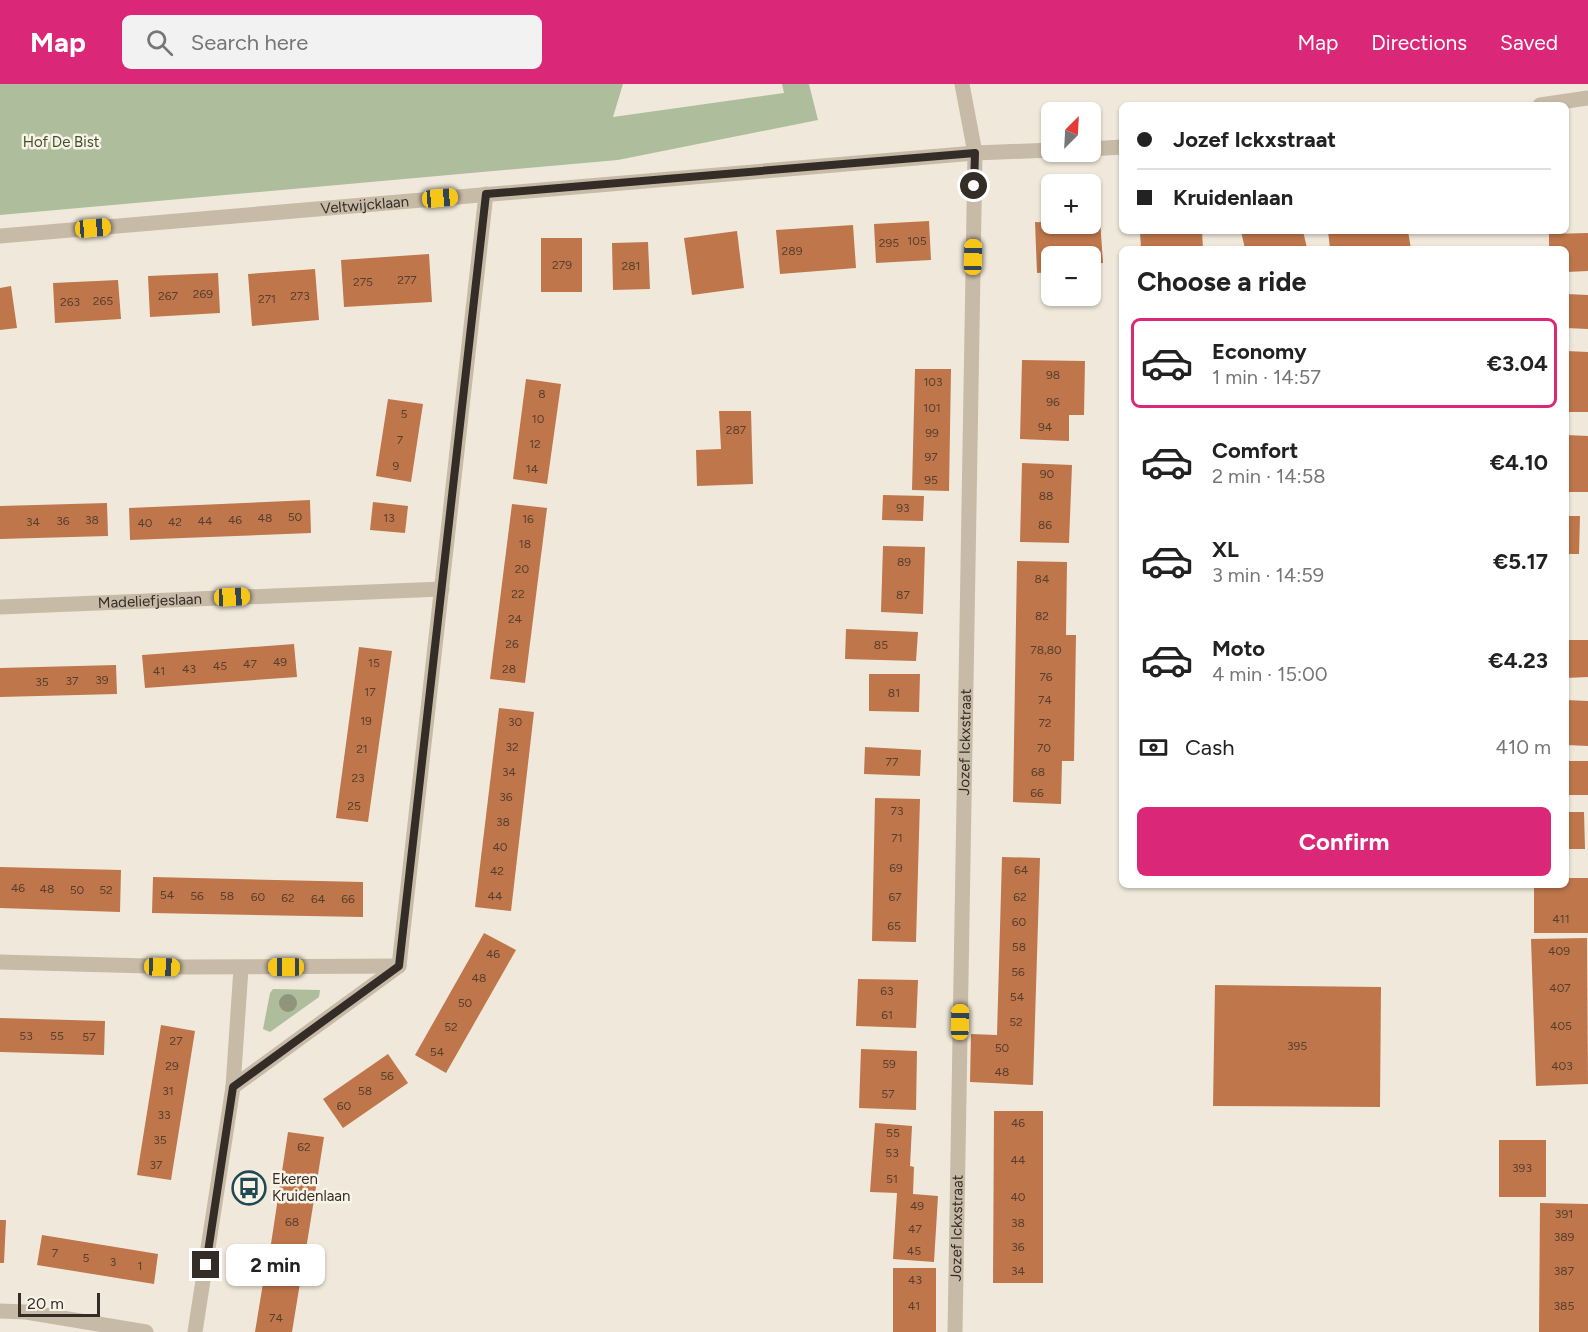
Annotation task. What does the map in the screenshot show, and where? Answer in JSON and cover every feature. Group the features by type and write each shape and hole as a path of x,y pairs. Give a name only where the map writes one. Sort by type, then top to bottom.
{"street":[{"name":"Jozef Ickxstraat","path":"955,1332 975,153 962,84"},
{"path":"1561,102 1588,98"},
{"path":"1101,148 1119,147"},
{"name":"Veltwijcklaan","path":"0,236 975,153 1041,150"},
{"path":"233,1087 399,966 486,194"},
{"name":"Madeliefjeslaan","path":"0,607 442,589"},
{"path":"0,962 241,968 399,966"},
{"path":"195,1332 233,1087 241,968"},
{"path":"0,1311 26,1312 146,1332"}],"green space":[{"name":"Hof De Bist","path":"0,84 623,84 613,117 784,93 782,84 809,84 818,120 618,160 0,215"},
{"path":"273,989 320,990 319,997 270,1032 263,1029 270,993"}],"building":[{"path":"929,221 931,260 876,263 874,224"},
{"path":"1035,222 1041,222 1041,234 1101,234 1103,263 1101,263 1101,246 1041,246 1041,273 1037,273"},
{"path":"853,225 856,268 780,274 776,230"},
{"path":"737,231 744,288 692,295 684,238"},
{"path":"1588,233 1588,271 1569,272 1569,246 1549,246 1549,234"},
{"path":"1140,234 1202,234 1203,246 1141,246"},
{"path":"1242,234 1304,234 1307,246 1244,246"},
{"path":"1328,234 1408,234 1410,246 1330,246"},
{"path":"541,238 582,238 582,292 541,292"},
{"path":"648,242 650,289 613,290 612,243"},
{"path":"429,254 432,302 344,307 341,260"},
{"path":"315,269 319,320 252,326 248,274"},
{"path":"218,273 220,313 150,317 148,276"},
{"path":"118,280 121,319 55,323 53,283"},
{"path":"11,286 17,328 0,330 0,288"},
{"path":"1569,294 1588,295 1588,329 1569,328"},
{"path":"1569,351 1588,352 1588,412 1569,412"},
{"path":"1022,360 1085,361 1084,415 1069,415 1069,441 1020,439"},
{"path":"915,369 951,369 949,491 912,490"},
{"path":"526,379 561,384 547,484 513,479"},
{"path":"388,399 423,404 411,482 376,476"},
{"path":"719,411 751,411 753,484 697,486 696,450 721,449"},
{"path":"1569,435 1588,436 1588,492 1569,492"},
{"path":"1022,463 1072,465 1069,543 1020,542"},
{"path":"883,495 924,496 923,521 882,520"},
{"path":"310,500 311,533 130,540 129,508"},
{"path":"373,502 408,506 405,533 370,530"},
{"path":"107,503 108,536 0,539 0,506"},
{"path":"512,504 547,508 525,683 490,679"},
{"path":"1569,516 1580,516 1579,554 1569,554"},
{"path":"883,546 925,547 923,614 881,612"},
{"path":"1017,561 1067,562 1066,635 1076,635 1074,761 1062,761 1061,804 1013,802"},
{"path":"846,629 918,632 916,661 845,659"},
{"path":"1569,640 1588,640 1588,677 1569,678"},
{"path":"294,644 297,677 145,688 142,655"},
{"path":"359,647 392,651 368,822 336,818"},
{"path":"116,665 117,694 0,697 0,668"},
{"path":"869,674 920,674 919,712 869,711"},
{"path":"1569,700 1588,701 1588,746 1569,745"},
{"path":"499,708 534,712 511,911 475,907"},
{"path":"865,747 921,750 920,776 864,774"},
{"path":"1569,761 1588,761 1588,795 1569,795"},
{"path":"875,798 920,799 916,942 872,941"},
{"path":"1569,812 1584,812 1585,849 1569,849"},
{"path":"1002,857 1040,858 1033,1085 970,1082 971,1034 997,1035"},
{"path":"0,867 121,870 120,912 0,908"},
{"path":"153,877 363,882 363,917 152,913"},
{"path":"1569,878 1588,878 1588,933 1534,933 1534,888 1569,888"},
{"path":"484,933 516,950 446,1073 415,1055"},
{"path":"1587,938 1588,1084 1536,1086 1531,939"},
{"path":"858,979 918,980 916,1028 856,1026"},
{"path":"1215,985 1381,987 1380,1107 1213,1106"},
{"path":"0,1018 105,1021 104,1055 0,1052"},
{"path":"161,1025 195,1031 171,1180 137,1175"},
{"path":"861,1049 917,1051 916,1110 859,1108"},
{"path":"388,1054 408,1083 343,1128 323,1099"},
{"path":"994,1111 1043,1111 1043,1283 993,1283"},
{"path":"875,1123 912,1126 910,1166 914,1167 913,1194 938,1196 934,1262 893,1259 897,1193 870,1192"},
{"path":"288,1132 324,1137 304,1262 269,1257"},
{"path":"1499,1140 1546,1140 1546,1197 1499,1197"},
{"path":"1540,1203 1588,1204 1588,1332 1539,1332"},
{"path":"0,1220 6,1220 4,1263 0,1263"},
{"path":"42,1235 158,1254 154,1284 37,1265"},
{"path":"893,1268 936,1268 936,1332 893,1332"},
{"path":"264,1277 300,1283 292,1332 255,1332"}],"place":[{"name":"Ekeren Kruidenlaan","path":"249,1188"}],"route":[{"path":"206,1265 233,1087 399,966 486,194 975,153 974,186"}]}
